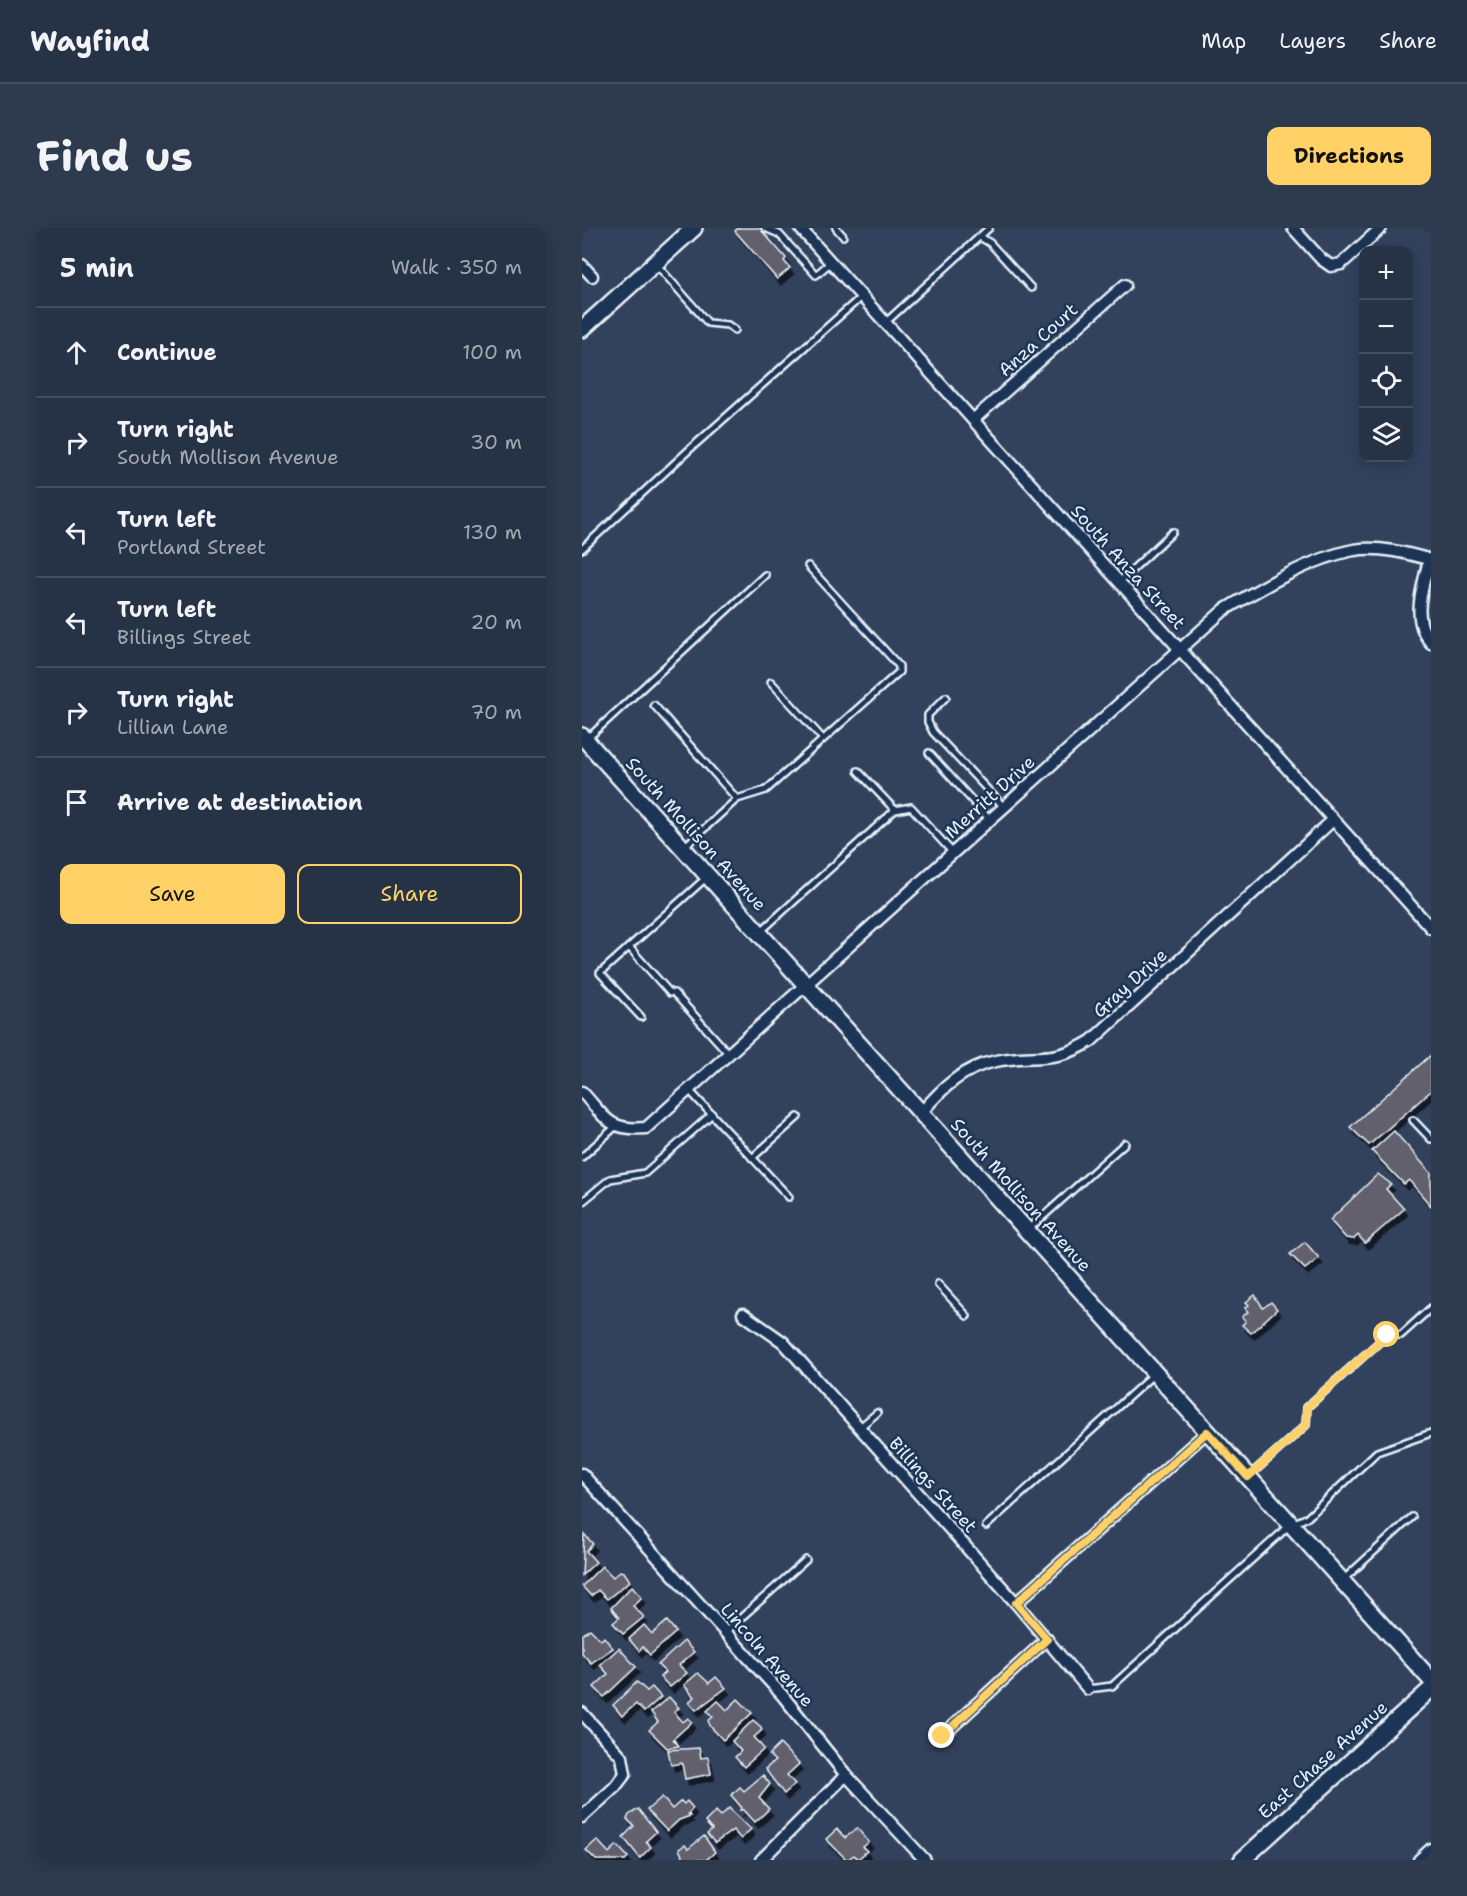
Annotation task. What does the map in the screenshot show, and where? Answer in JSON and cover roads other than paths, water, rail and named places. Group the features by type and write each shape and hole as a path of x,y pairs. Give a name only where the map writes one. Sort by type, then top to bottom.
{"main road":[{"path":"582,329 694,228"},
{"name":"South Mollison Avenue","path":"584,738 1431,1680"},
{"name":"East Chase Avenue","path":"1242,1860 1431,1689"}],"street":[{"path":"1293,228 1321,259 1331,266 1341,264 1381,228"},
{"name":"South Anza Street","path":"803,229 861,297 1431,928"},
{"path":"582,265 592,276"},
{"name":"Anza Court","path":"973,420 1125,285"},
{"name":"Merritt Drive","path":"615,1127 626,1130 646,1128 1224,610 1319,560 1355,550 1380,549 1430,560"},
{"path":"1430,560 1419,608 1420,624 1431,642"},
{"name":"Gray Drive","path":"921,1113 946,1085 972,1069 996,1061 1053,1058 1075,1051 1090,1041 1334,820"},
{"path":"582,1092 615,1127"},
{"name":"Billings Street","path":"743,1314 783,1342 1016,1603 1088,1689"},
{"path":"1016,1603 1207,1432"},
{"name":"Lincoln Avenue","path":"582,1474 783,1696 846,1775 925,1860"},
{"path":"942,1736 1047,1639"},
{"path":"582,1713 622,1757 625,1774 615,1787 582,1817"},
{"path":"761,1860 846,1775"},
{"path":"1419,1860 1431,1849"}],"lane":[{"path":"765,228 779,234 816,275 831,262"},
{"path":"779,234 786,228"},
{"path":"836,228 843,236"},
{"path":"885,323 989,228"},
{"path":"980,237 990,243 1031,288"},
{"path":"655,263 708,323 728,326 735,330"},
{"path":"582,549 690,449 861,297"},
{"path":"1119,582 1173,532"},
{"path":"683,849 737,799 766,790 896,676 899,666 808,566"},
{"path":"584,738 765,575"},
{"path":"771,682 823,739"},
{"path":"946,697 928,715 928,722 933,732 1004,807"},
{"path":"654,705 737,799"},
{"path":"929,753 990,820"},
{"path":"858,771 895,810"},
{"path":"759,933 895,810 911,807 953,853"},
{"path":"641,1017 600,973 708,876"},
{"path":"629,947 729,1054"},
{"path":"689,1090 789,1197"},
{"path":"582,1202 610,1179 645,1173 712,1114"},
{"path":"752,1158 798,1117"},
{"path":"1413,1120 1431,1139"},
{"path":"582,1157 615,1127"},
{"path":"1027,1231 1125,1143"},
{"path":"938,1284 967,1316"},
{"path":"1248,1477 1306,1425 1307,1407 1387,1335 1401,1335 1431,1308"},
{"path":"987,1526 1154,1373"},
{"path":"859,1428 877,1413"},
{"path":"1088,1689 1112,1686 1290,1524 1308,1517 1377,1452 1431,1433"},
{"path":"1341,1581 1412,1517"},
{"path":"725,1632 806,1560"}]}
